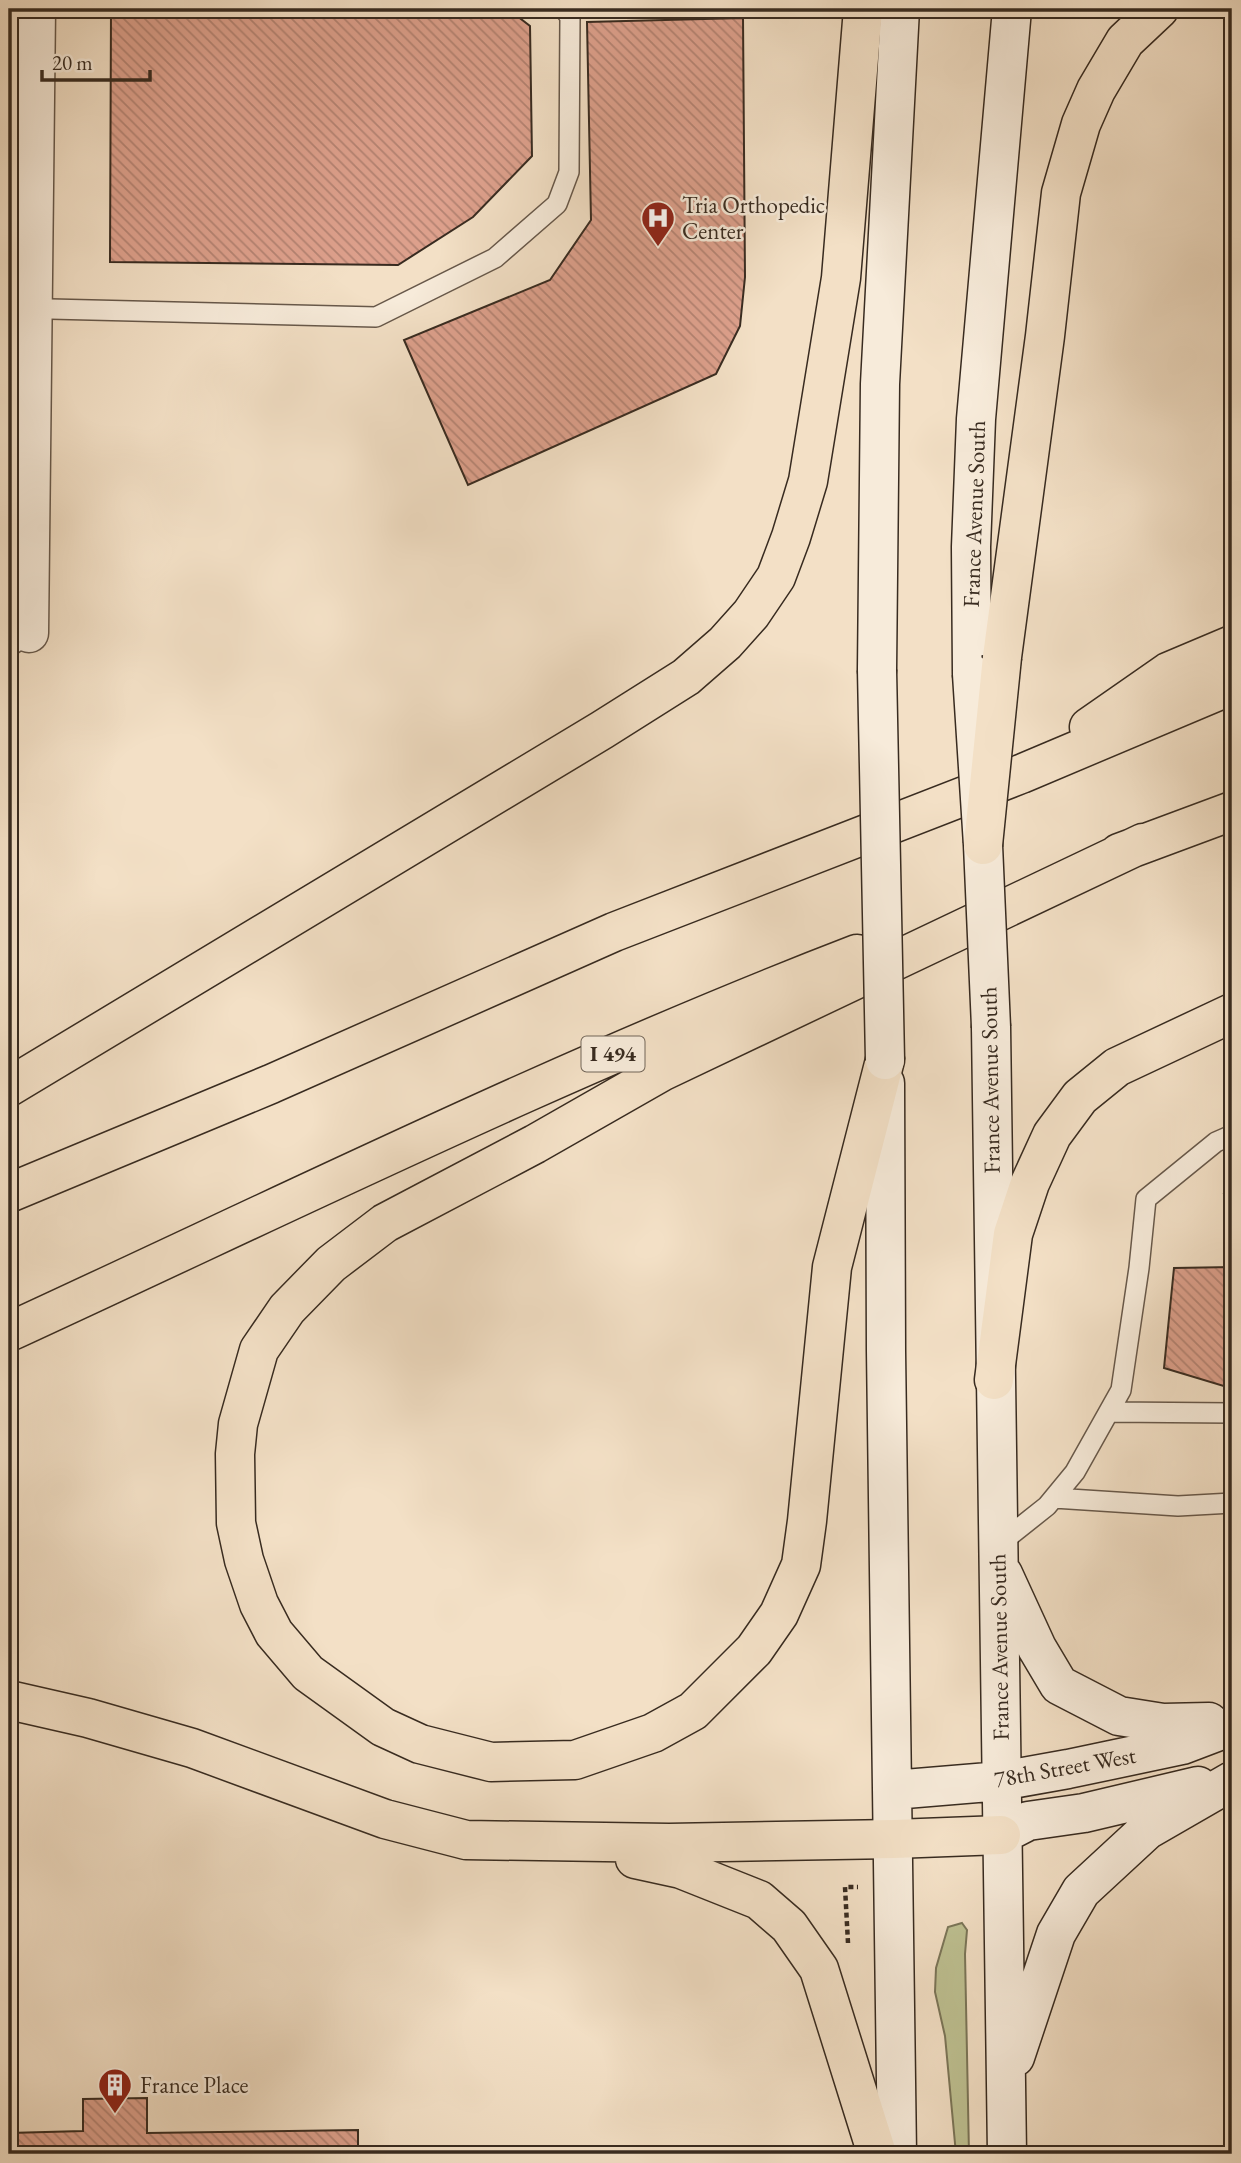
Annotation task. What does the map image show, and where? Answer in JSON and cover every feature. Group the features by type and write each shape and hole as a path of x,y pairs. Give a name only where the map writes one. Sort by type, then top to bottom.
{"highway":[{"path":"9,1087 686,677 725,643 751,614 776,577 808,481 841,278 863,9"},
{"path":"983,845 987,665 1045,336 1061,193 1081,124 1096,90 1125,41 1160,9"},
{"path":"1021,774 1168,672 1232,645"},
{"path":"9,1193 271,1084 614,932 1021,774 1232,685"},
{"name":"I 494","path":"9,1332 587,1065 782,982 1232,811"},
{"path":"885,1060 832,1267 801,1565 779,1614 754,1650 692,1711 653,1733 575,1760 491,1762 420,1744 383,1727 308,1673 274,1633 259,1604 244,1560 236,1523 235,1454 237,1424 259,1350 287,1309 331,1264 385,1223 663,1071 1143,844"},
{"path":"995,1380 1013,1234 1030,1183 1052,1135 1080,1097 1117,1067 1232,1013"},
{"path":"9,1700 88,1717 192,1748 384,1819 466,1840 669,1843 1001,1835"},
{"path":"551,1842 681,1868 759,1900 789,1926 821,1977 877,2154"}],"main road":[{"path":"19,640 21,309 36,9"},
{"path":"897,2154 886,1351 885,1060 877,670 880,384 900,9"},
{"name":"France Avenue South","path":"987,665 971,547 976,419 1012,9"},
{"name":"France Avenue South","path":"983,845 991,1027 1007,2154"},
{"path":"997,1553 1037,1648 1059,1685 1119,1716 1163,1723 1232,1724"},
{"name":"78th Street West","path":"893,1790 1001,1781 1182,1745 1232,1724"},
{"name":"78th Street West","path":"1001,1835 1028,1821 1176,1793 1232,1776"},
{"path":"1006,2086 1056,1934 1081,1891 1147,1830 1232,1781"}],"lane":[{"path":"21,309 376,317 495,258 557,204 569,172 570,17 564,9"},
{"path":"997,1553 1054,1498 1075,1472 1121,1390 1146,1199 1216,1142 1232,1135"},
{"path":"1109,1412 1232,1413"},
{"path":"1054,1498 1178,1506 1232,1503"}],"path":[{"path":"844,1875 848,1953"},
{"path":"845,1887 858,1887"}],"green space":[{"path":"962,1923 967,1930 965,1954 969,2154 956,2154 945,2036 935,1992 936,1968 948,1927"}],"building":[{"path":"111,9 508,9 530,26 532,156 473,217 398,265 110,262"},
{"name":"Tria Orthopedic Center","path":"743,18 745,277 740,326 716,374 468,485 404,340 550,280 591,220 587,22"},
{"path":"1232,1191 1232,1214 1224,1194"},
{"path":"1232,1267 1232,1386 1227,1387 1164,1368 1174,1268"},
{"name":"France Place","path":"147,2098 147,2133 358,2130 358,2154 9,2154 9,2133 83,2131 83,2099"}],"place":[{"name":"Tria Orthopedic Center","path":"658,248"},
{"name":"France Place","path":"115,2115"}]}
